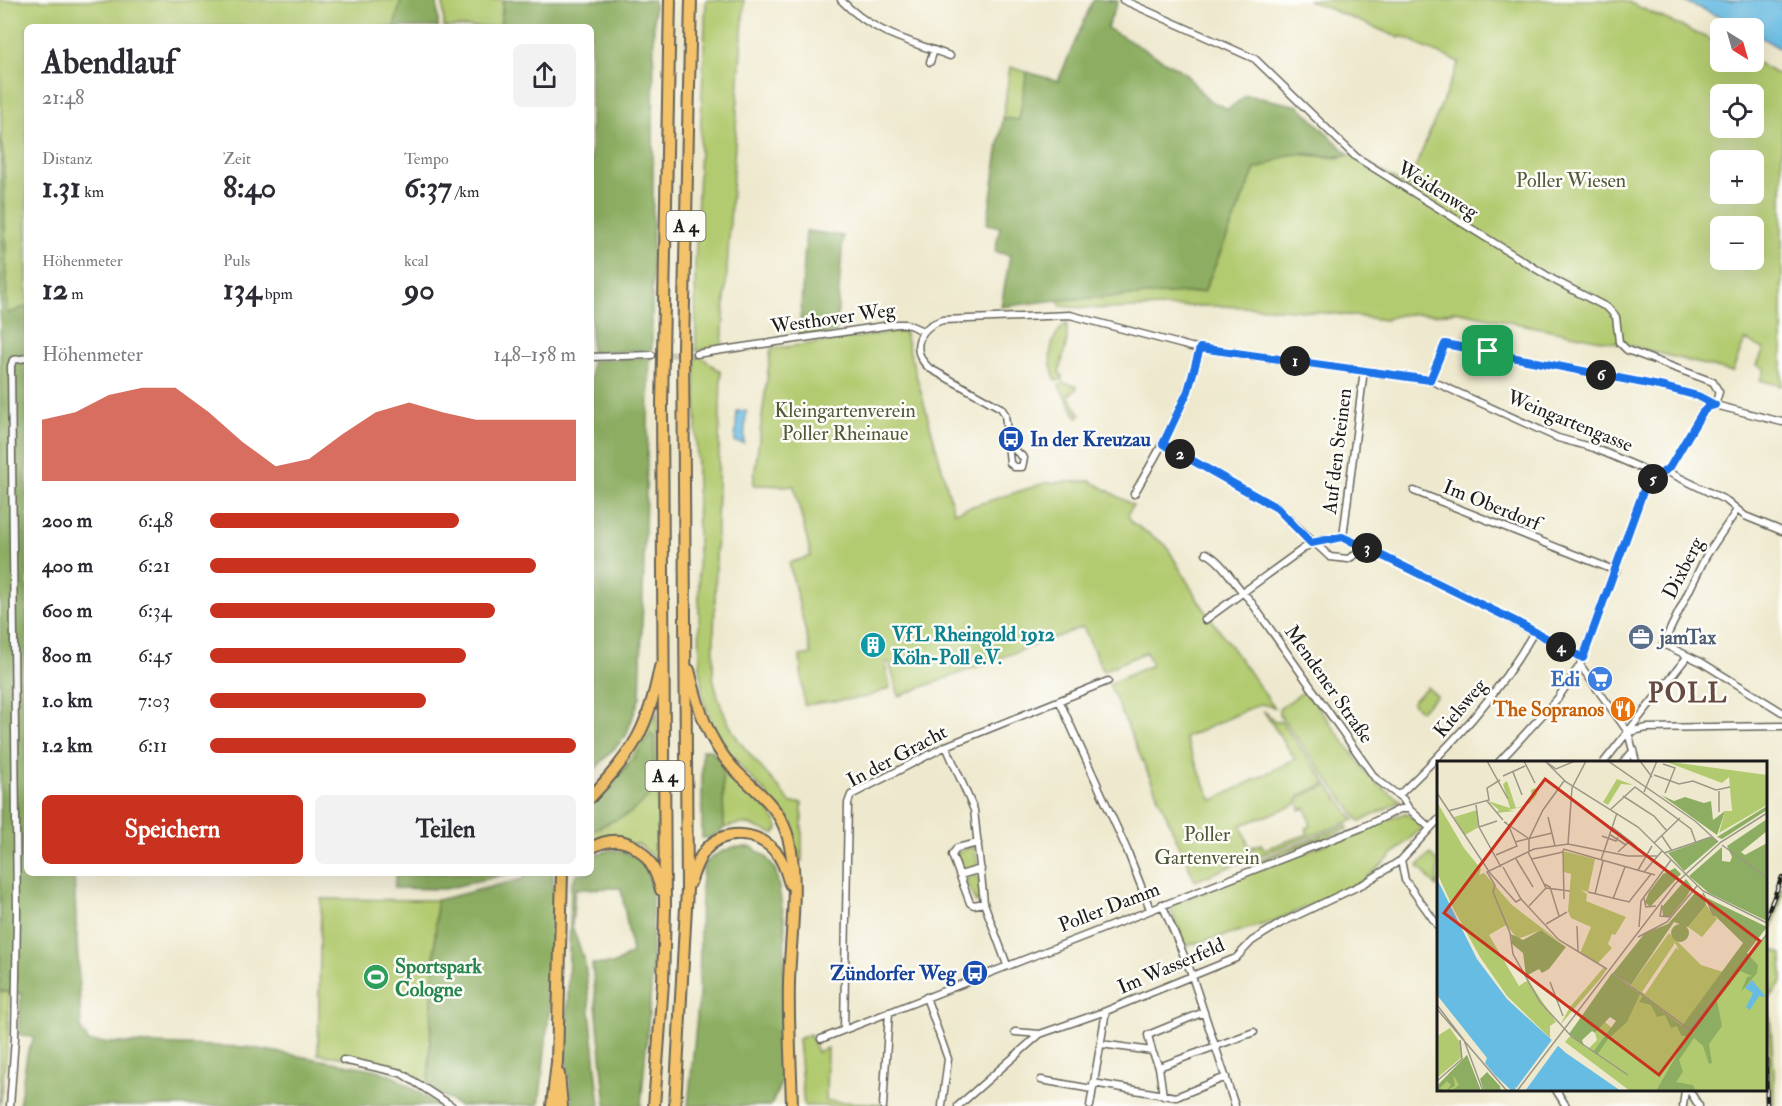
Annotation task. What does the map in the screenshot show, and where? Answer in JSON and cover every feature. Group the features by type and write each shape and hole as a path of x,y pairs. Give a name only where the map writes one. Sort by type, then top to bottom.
{"highway":[{"name":"A 4","path":"654,1106 663,983 665,908 662,405 670,0"},
{"name":"A 4","path":"675,1106 687,889 683,347 691,0"},
{"path":"594,794 635,746 646,724 665,644"},
{"path":"685,652 700,715 710,735 732,766 770,805 783,824 790,843 794,869 789,983 792,1105"},
{"path":"687,889 698,860 708,847 721,838 738,834 753,836 776,851 792,890"},
{"path":"594,847 611,842 626,843 646,855 657,873 665,908"},
{"path":"562,876 557,1062 557,1092 562,1106"},
{"path":"562,894 569,876"},
{"path":"550,1106 557,1092"},
{"path":"557,1092 567,1106"}],"street":[{"path":"841,0 872,26 890,36 950,56"},
{"name":"Weidenweg","path":"1123,0 1255,58 1356,158 1554,280 1603,304 1616,317 1617,336 1622,346 1634,354 1713,382 1719,392 1715,405"},
{"path":"930,62 934,50"},
{"name":"Westhover Weg","path":"696,354 897,324 907,324 922,331 932,323 943,320 1054,315 1086,318"},
{"name":"Weingartengasse","path":"1086,318 1200,348 1430,380 1558,438 1594,448 1641,468 1653,479"},
{"path":"922,331 918,346 924,363 1001,408 1005,414 1009,445"},
{"path":"1430,380 1445,344 1533,360 1698,396 1715,405 1782,422"},
{"path":"1134,494 1163,444 1188,391 1200,348"},
{"path":"594,357 652,355"},
{"path":"10,1106 15,1038 17,913 11,366 14,360 24,358"},
{"name":"Auf den Steinen","path":"1342,537 1364,370"},
{"path":"1501,761 1558,698 1581,662 1616,571 1642,492 1676,459 1705,409 1715,405"},
{"path":"1163,444 1277,508 1311,543 1330,557 1339,560 1357,556 1367,548"},
{"path":"1666,471 1713,493 1761,524 1782,531"},
{"name":"Im Oberdorf","path":"1414,491 1558,550 1616,571"},
{"name":"Dixberg","path":"1687,657 1663,644 1706,556 1737,510"},
{"path":"1205,620 1311,543 1342,537 1452,589 1534,632 1581,662 1628,732 1636,761"},
{"name":"Mendener Straße","path":"1206,554 1214,557 1242,593 1375,778 1399,795 1409,809 1430,828"},
{"name":"Kielsweg","path":"1399,795 1471,723 1508,676 1534,632"},
{"path":"1605,761 1687,657 1701,662 1782,712"},
{"name":"In der Gracht","path":"844,1030 848,799 857,791 946,746 1108,681"},
{"path":"1060,702 1127,850 1150,909"},
{"path":"1628,732 1647,728 1782,726"},
{"path":"946,746 974,810 984,903 1007,965"},
{"path":"1625,761 1634,750"},
{"name":"Poller Damm","path":"821,1039 1361,828 1400,809 1409,809"},
{"name":"Im Wasserfeld","path":"958,1106 1041,1034 1106,1011 1236,958 1252,941 1272,929 1365,883 1401,860 1437,821"},
{"path":"978,843 957,848 952,855 970,903 974,906 984,903"},
{"path":"1401,860 1401,870 1408,884 1437,925"},
{"path":"960,875 981,869"},
{"path":"1162,904 1191,976 1235,1106"},
{"path":"926,997 948,1059 942,1106"},
{"path":"1090,1106 1106,1011"},
{"path":"883,1106 889,1012"},
{"path":"1163,1095 1159,1067 1147,1038 1154,1032 1204,1012"},
{"path":"1015,1032 1041,1034"},
{"path":"1159,1067 1215,1044 1254,1032"},
{"path":"1101,1044 1152,1051"},
{"path":"343,1060 401,1073 452,1106"},
{"path":"1041,1080 1176,1097 1226,1077"},
{"path":"1557,1091 1566,1106"},
{"path":"1683,1106 1687,1091"},
{"path":"1688,1091 1699,1106"}],"green space":[{"path":"0,0 437,0 438,24 24,24 24,355 3,354"},
{"path":"401,0 437,0 438,24 395,24"},
{"path":"443,0 503,0 500,24 444,24"},
{"path":"504,0 654,0 652,350 594,352 594,24 500,24"},
{"path":"706,0 744,0 744,3 722,347 696,351 695,267"},
{"path":"1093,0 1118,1 1107,28 1184,72 1208,100 1228,109 1247,95 1299,106 1348,154 1335,157 1290,155 1255,169 1204,292 1057,300 1001,307 1010,255 995,252 1000,227 987,224 1003,118 1019,120 1027,72 1058,81"},
{"name":"Poller Wiesen","path":"1308,0 1624,0 1710,39 1710,72 1764,72 1764,67 1782,77 1782,386 1760,380 1765,369 1757,365 1764,349 1745,340 1732,372 1631,346 1455,311 1394,316 1385,320 1252,307 1116,309 1061,306 1057,300 1204,292 1255,169 1285,156 1295,154 1338,158 1353,154 1407,187 1459,62 1401,36 1400,38"},
{"path":"1010,67 1027,72 1019,120 1003,118"},
{"path":"0,134 4,160 7,314 24,307 24,876 74,876 81,1030 89,1042 247,1047 378,1070 398,1079 439,1106 19,1106 27,1054 34,1038 18,1034 21,994 0,991"},
{"path":"806,231 843,236 836,333 799,338"},
{"path":"1067,323 1067,341 1059,374 1062,375 1062,380 1056,381 1051,365 1051,350 1056,335"},
{"path":"904,331 954,512 1045,483 1091,481 1133,505 1128,514 1131,522 1166,545 1198,600 1274,707 1260,704 1185,738 1212,801 1295,759 1263,710 1276,722 1281,721 1327,783 1300,795 1295,805 1241,825 1253,857 1195,881 1109,684 1152,665 1146,652 1103,671 1083,627 899,696 889,662 885,663 890,688 867,697 804,705 800,656 811,654 789,563 811,556 794,486 753,485 771,349"},
{"path":"700,356 721,372 713,677 725,717 743,746 791,803 802,803 802,861 798,858 793,838 766,793 742,769 717,737 703,699 700,667 695,357"},
{"path":"650,357 640,697 626,736 594,770 594,361"},
{"path":"1063,383 1077,386 1076,390 1068,395 1081,415 1077,417 1059,386"},
{"path":"1427,687 1437,696 1420,711 1412,702"},
{"path":"1303,692 1308,693 1372,780 1401,801 1360,822 1279,714 1279,709"},
{"path":"657,713 659,858 657,860 639,844 594,843 594,800 627,763"},
{"path":"651,732 654,739 654,793 630,813 594,830 594,802 633,760"},
{"path":"702,750 712,750 722,764 724,828 710,838 702,838"},
{"path":"722,764 754,794 776,821 778,829 774,834 746,824 724,828"},
{"path":"1328,785 1354,820 1256,857 1252,847 1261,844 1264,849 1308,834 1306,828 1311,826 1306,808 1300,810 1298,801 1304,795"},
{"path":"1405,813 1421,824 1421,829 1364,880 1272,922 1186,946 1170,908 1172,904"},
{"path":"1347,825 1348,829 1263,861 1261,859"},
{"path":"974,846 978,865 963,870 956,853"},
{"path":"733,847 752,847 766,857 776,871 785,923 783,1078 771,1106 688,1106 699,995 701,887 704,864 717,854"},
{"path":"610,850 631,854 641,861 652,879 652,979 641,1106 606,1106 592,964 615,964 632,953 621,888 575,889 572,926 585,963 600,1106 573,1106 566,1056 571,885 576,876 594,876 594,855"},
{"path":"1430,854 1437,862 1437,887 1418,866"},
{"path":"974,874 980,879 981,898 976,903 965,880"},
{"path":"396,876 499,876 445,889 394,888"},
{"path":"524,876 553,876 554,970 539,1105 459,1106 428,1086 437,900 523,879"},
{"path":"1782,885 1782,897 1770,938 1767,972 1767,933"},
{"name":"Sportspark Cologne","path":"321,899 437,900 428,1086 377,1062 318,1054"},
{"path":"1771,948 1782,954 1782,982 1771,997"},
{"path":"1767,972 1774,1071 1774,1106 1770,1106"},
{"path":"0,991 9,992 8,1040 0,1106"},
{"path":"810,1034 817,1052 827,1048 826,1101 880,1104 880,1106 804,1106 798,1039"}],"water":[{"path":"1681,0 1782,0 1782,50 1764,39 1764,18 1722,18"},
{"path":"737,411 746,411 744,443 735,442"}],"tunnel":[{"path":"652,355 696,354"}],"railway":[{"path":"1767,914 1782,877"},
{"path":"1767,1091 1767,1106"}],"place":[{"name":"In der Kreuzau","path":"1011,439"},
{"name":"jamTax","path":"1641,637"},
{"name":"VfL Rheingold 1912 Köln-Poll e.V.","path":"873,645"},
{"name":"Edi","path":"1600,679"},
{"name":"The Sopranos","path":"1623,709"},
{"name":"Zündorfer Weg","path":"975,973"},
{"name":"Sportspark Cologne","path":"376,977"}],"district":[{"name":"POLL","path":"1688,694"}],"route":[{"path":"1445,344 1488,351 1664,387 1698,396 1715,405 1708,407 1702,413 1670,467 1644,489 1583,658 1452,589 1342,537 1311,543 1277,508 1163,444 1178,416 1194,376 1200,348 1430,380 1445,344"}],"park label":[{"name":"Kleingartenverein Poller Rheinaue","path":"845,422"},
{"name":"Poller Gartenverein","path":"1207,846"}]}
